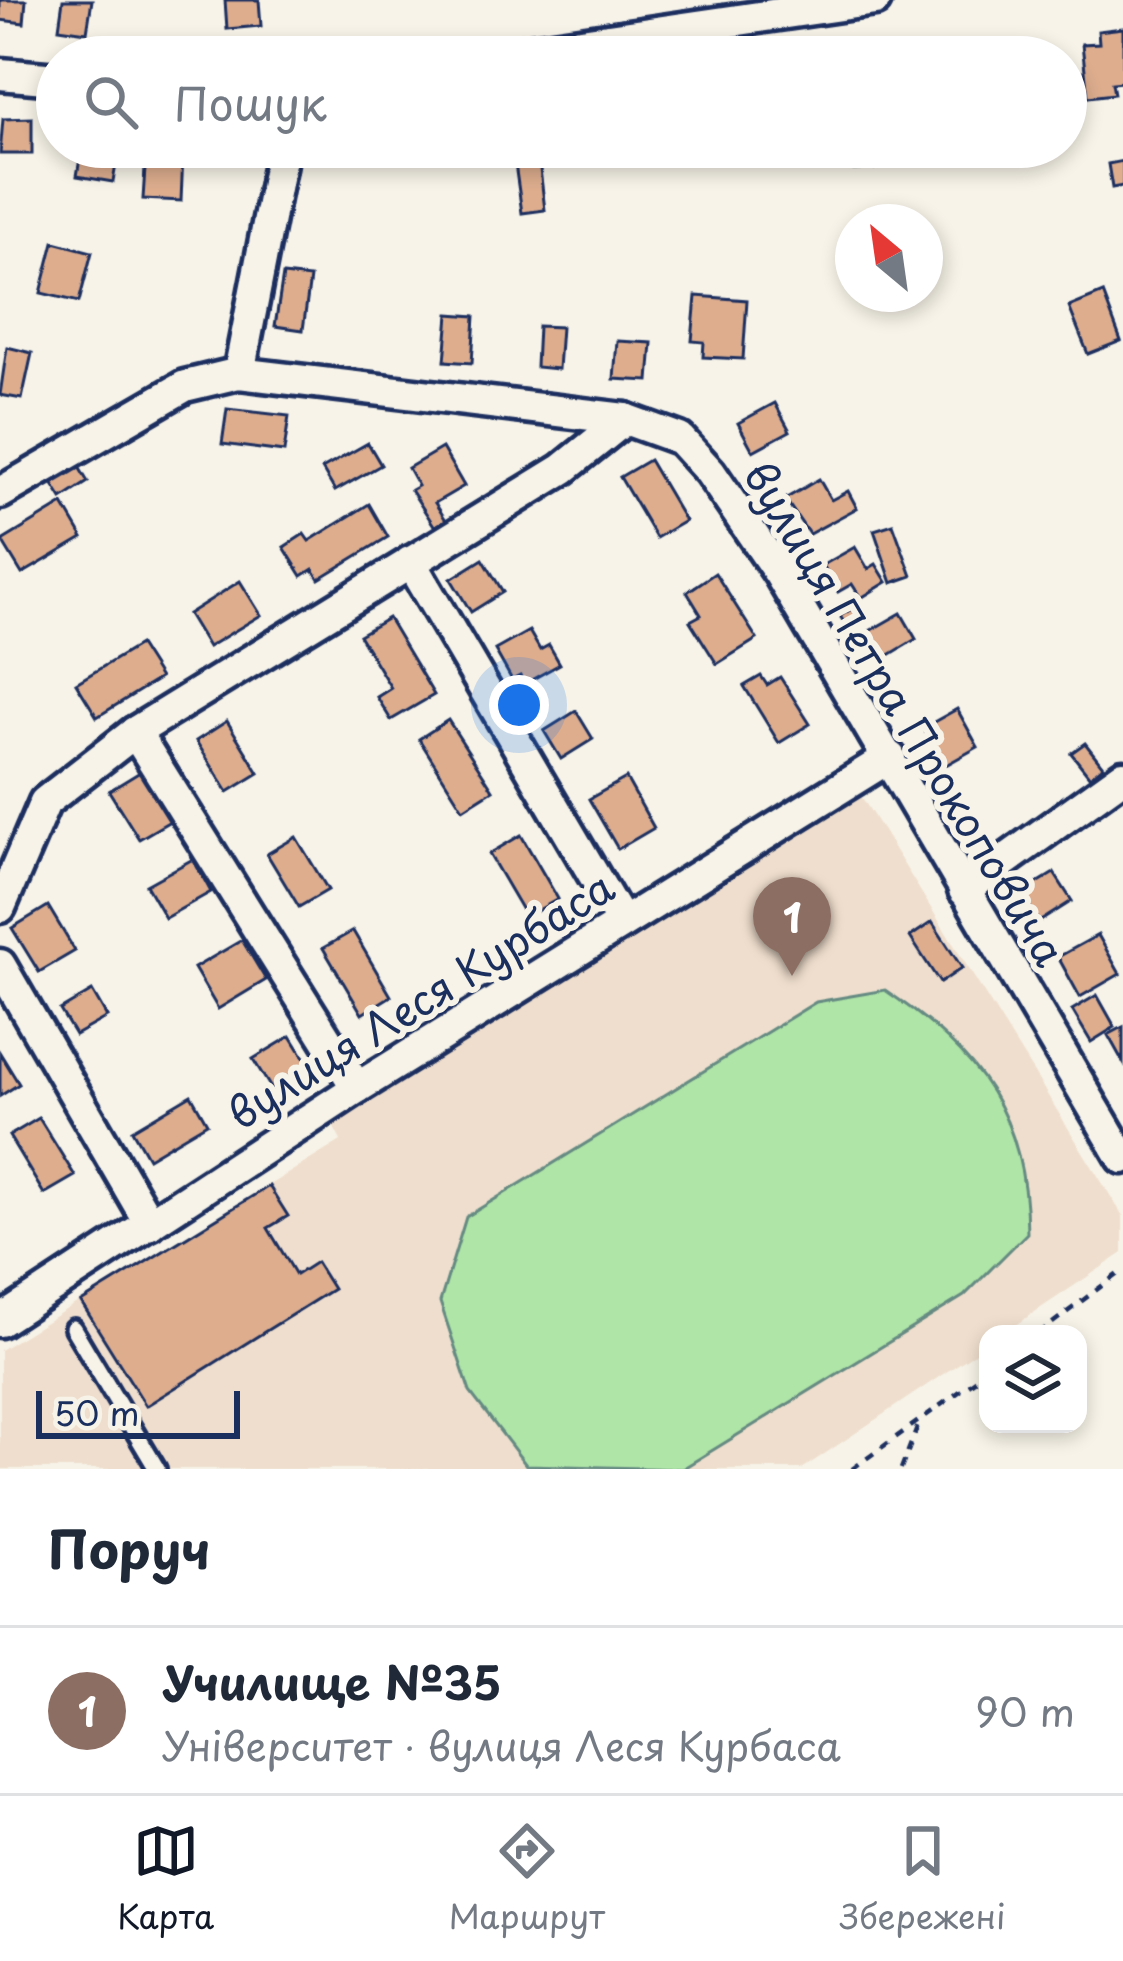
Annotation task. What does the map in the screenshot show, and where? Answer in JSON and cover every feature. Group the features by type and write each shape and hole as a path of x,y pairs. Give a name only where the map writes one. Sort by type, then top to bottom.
{"street":[{"path":"629,36 875,0"},
{"path":"0,74 36,78"},
{"path":"239,373 280,168"},
{"name":"вулиця Петра Прокоповича","path":"0,493 184,386 239,373 625,419 680,439 710,472 890,757 1123,1158"},
{"path":"0,907 45,802 135,732 562,470 625,419"},
{"path":"410,562 622,923"},
{"path":"135,732 357,1088"},
{"name":"вулиця Леся Курбаса","path":"0,1321 357,1088 890,757"},
{"path":"964,890 1123,776"},
{"path":"0,965 150,1224"}],"lane":[{"path":"73,1328 158,1469"}],"path":[{"path":"1050,1325 1123,1270"},
{"path":"852,1469 979,1378"},
{"path":"901,1469 919,1423"}],"shaded area":[{"path":"856,788 1123,1216 1123,1253 1015,1325 979,1325 979,1350 802,1469 0,1469 0,1350 341,1141 330,1120"}],"green space":[{"path":"885,990 948,1039 992,1092 1018,1154 1027,1233 964,1296 682,1469 526,1465 470,1392 440,1302 466,1217 816,1002"}],"building":[{"path":"0,0 26,0 24,23 0,20"},
{"path":"63,0 92,0 87,32 59,28"},
{"path":"225,0 259,0 261,26 227,29"},
{"path":"1123,28 1123,82 1112,83 1114,94 1088,97 1087,44 1099,43 1098,31"},
{"path":"32,118 32,154 0,154 3,119"},
{"path":"1123,161 1123,186 1112,188 1108,164"},
{"path":"78,168 115,168 113,182 77,176"},
{"path":"145,168 182,168 181,201 143,199"},
{"path":"516,168 540,168 545,210 522,213"},
{"path":"54,242 92,252 79,302 41,293"},
{"path":"283,275 310,278 303,330 275,326"},
{"path":"1103,293 1121,341 1088,354 1069,307"},
{"path":"696,296 747,300 743,359 703,357 704,342 692,341"},
{"path":"449,314 475,316 472,363 445,361"},
{"path":"538,326 561,327 558,369 536,367"},
{"path":"617,341 652,343 649,381 614,379"},
{"path":"7,347 32,353 22,399 0,395"},
{"path":"775,403 790,431 753,451 738,423"},
{"path":"227,409 289,416 284,452 222,444"},
{"path":"368,443 381,465 335,491 322,469"},
{"path":"442,448 464,486 435,503 446,520 435,527 411,490 418,486 408,468"},
{"path":"649,460 685,521 656,538 620,477"},
{"path":"76,462 88,482 62,499 49,478"},
{"path":"819,479 831,500 848,491 857,508 809,534 785,499"},
{"path":"63,504 83,538 22,574 2,541"},
{"path":"369,504 388,537 319,579 313,569 302,576 284,547 304,534 309,541"},
{"path":"893,524 912,576 892,583 874,530"},
{"path":"855,547 868,569 876,564 887,582 861,598 852,584 838,592 823,565"},
{"path":"483,559 503,592 471,612 451,579"},
{"path":"715,573 757,639 717,664 690,621 701,615 687,592"},
{"path":"240,581 261,615 208,647 188,614"},
{"path":"861,603 870,618 849,630 840,616"},
{"path":"901,613 916,639 881,660 866,633"},
{"path":"388,618 434,695 391,720 377,697 391,688 359,635"},
{"path":"529,631 540,650 549,645 560,664 524,684 520,676 512,680 495,650"},
{"path":"139,645 160,678 97,717 76,683"},
{"path":"761,676 767,685 780,677 810,724 779,743 744,686"},
{"path":"957,709 978,747 944,766 923,728"},
{"path":"576,711 593,739 561,759 544,731"},
{"path":"448,720 493,790 463,809 419,739"},
{"path":"227,721 259,773 228,792 196,741"},
{"path":"1085,743 1103,766 1090,777 1071,753"},
{"path":"140,772 170,821 139,839 109,791"},
{"path":"626,778 654,828 618,849 589,799"},
{"path":"521,835 558,899 526,917 489,854"},
{"path":"296,837 328,890 299,907 267,854"},
{"path":"193,859 211,892 165,918 146,885"},
{"path":"1054,873 1072,901 1039,922 1021,893"},
{"path":"48,906 75,951 39,972 12,928"},
{"path":"932,922 962,968 940,983 910,937"},
{"path":"353,931 391,996 362,1014 323,948"},
{"path":"1098,935 1120,974 1080,997 1058,957"},
{"path":"242,940 266,980 218,1009 194,968"},
{"path":"92,991 107,1017 75,1035 60,1010"},
{"path":"1097,995 1115,1027 1091,1042 1072,1010"},
{"path":"1123,1027 1123,1062 1108,1035"},
{"path":"291,1036 315,1075 277,1098 253,1059"},
{"path":"0,1053 19,1084 0,1096"},
{"path":"191,1095 207,1123 148,1158 132,1130"},
{"path":"39,1118 75,1176 44,1194 9,1136"},
{"path":"269,1186 288,1216 268,1228 296,1275 316,1262 333,1289 146,1406 81,1302"}],"place":[{"name":"Училище №35","path":"792,976"}]}
